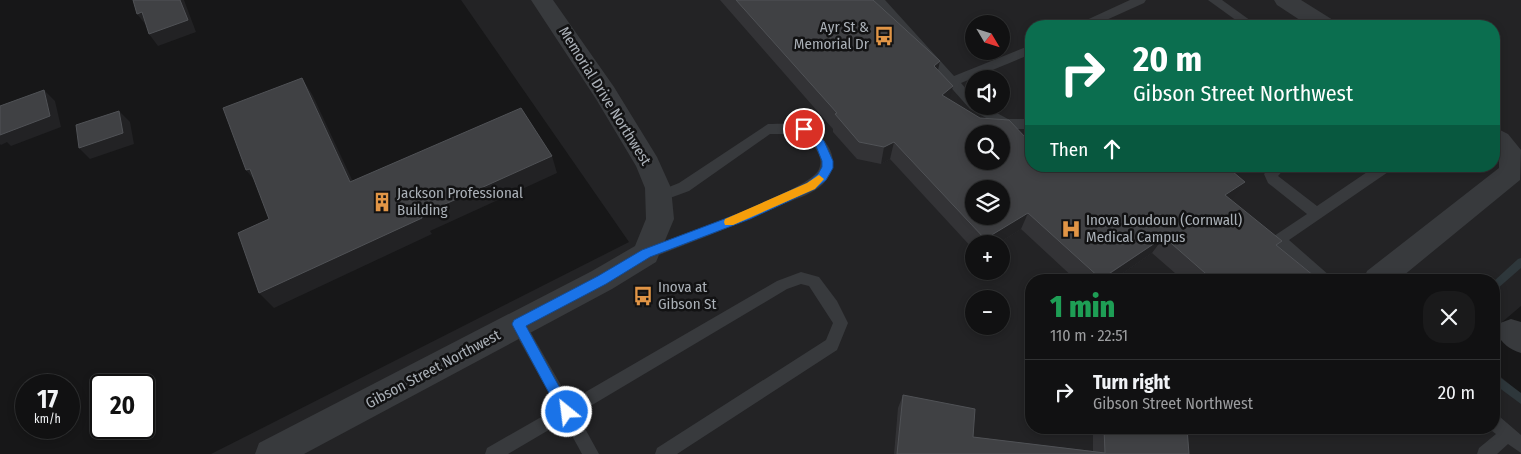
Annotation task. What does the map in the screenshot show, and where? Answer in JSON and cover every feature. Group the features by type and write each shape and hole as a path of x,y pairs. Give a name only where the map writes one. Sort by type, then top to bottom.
{"street":[{"name":"Memorial Drive Northwest","path":"542,0 605,93 648,164 658,188 660,219 646,254"},
{"path":"1285,0 1316,20"},
{"path":"1385,274 1511,173 1514,163 1511,153 1500,143"},
{"name":"Gibson Street Northwest","path":"277,453 602,280 646,254"}],"lane":[{"path":"879,0 965,96"},
{"path":"1099,20 1140,0"},
{"path":"1214,0 1243,20"},
{"path":"1106,20 1109,16"},
{"path":"952,82 1025,51"},
{"path":"988,115 1007,123 1025,124"},
{"path":"646,254 746,216 811,186 822,177 827,168 828,161 820,144 804,129 768,129 684,187 659,197"},
{"path":"1274,172 1271,174 1273,179 1317,214"},
{"path":"1319,274 1279,240 1377,172"},
{"path":"493,454 782,285 801,278 814,281 832,306 840,323 832,345 663,454"},
{"path":"518,324 590,454"},
{"path":"1500,427 1521,445"},
{"path":"1486,454 1508,434"}],"shaded area":[{"name":"Inova Loudoun (Cornwall) Medical Campus","path":"461,0 1521,0 1521,306 1500,324 1500,274 1025,274 1025,434 1500,434 1500,376 1521,394 1521,454 211,454 629,242"}],"building":[{"path":"133,0 180,0 188,20 149,34 142,12 137,14"},
{"path":"736,0 873,0 940,61 934,66 953,86 942,95 965,109 965,115 1009,120 1025,137 1025,172 1233,172 1245,182 1225,195 1282,241 1276,245 1312,274 1206,274 1164,237 1108,274 1095,274 1028,213 1010,224 1010,180 965,180 965,218 894,142 884,147 859,142 835,114 837,113"},
{"name":"Jackson Professional Building","path":"302,78 350,182 521,108 552,156 421,215 422,218 259,293 238,233 269,219 250,169 246,170 223,108"},
{"path":"44,90 50,116 0,135 0,106"},
{"path":"119,111 123,133 79,148 76,125"},
{"path":"972,225 1008,225 992,235 981,235"},
{"path":"903,395 975,409 973,437 1105,453 1104,434 1187,434 1189,454 897,454"}],"waterway":[{"path":"1500,281 1521,262"},
{"path":"1500,383 1521,399"}],"slow traffic":[{"path":"729,222 811,186 819,179"}],"place":[{"name":"Ayr St & Memorial Dr","path":"884,36"},
{"name":"Jackson Professional Building","path":"382,202"},
{"name":"Inova Loudoun (Cornwall) Medical Campus","path":"1071,229"},
{"name":"Inova at Gibson St","path":"643,296"}],"route":[{"path":"567,412 518,324 602,280 646,254 746,216 811,186 822,177 827,168 828,161 820,144 804,129"}]}
